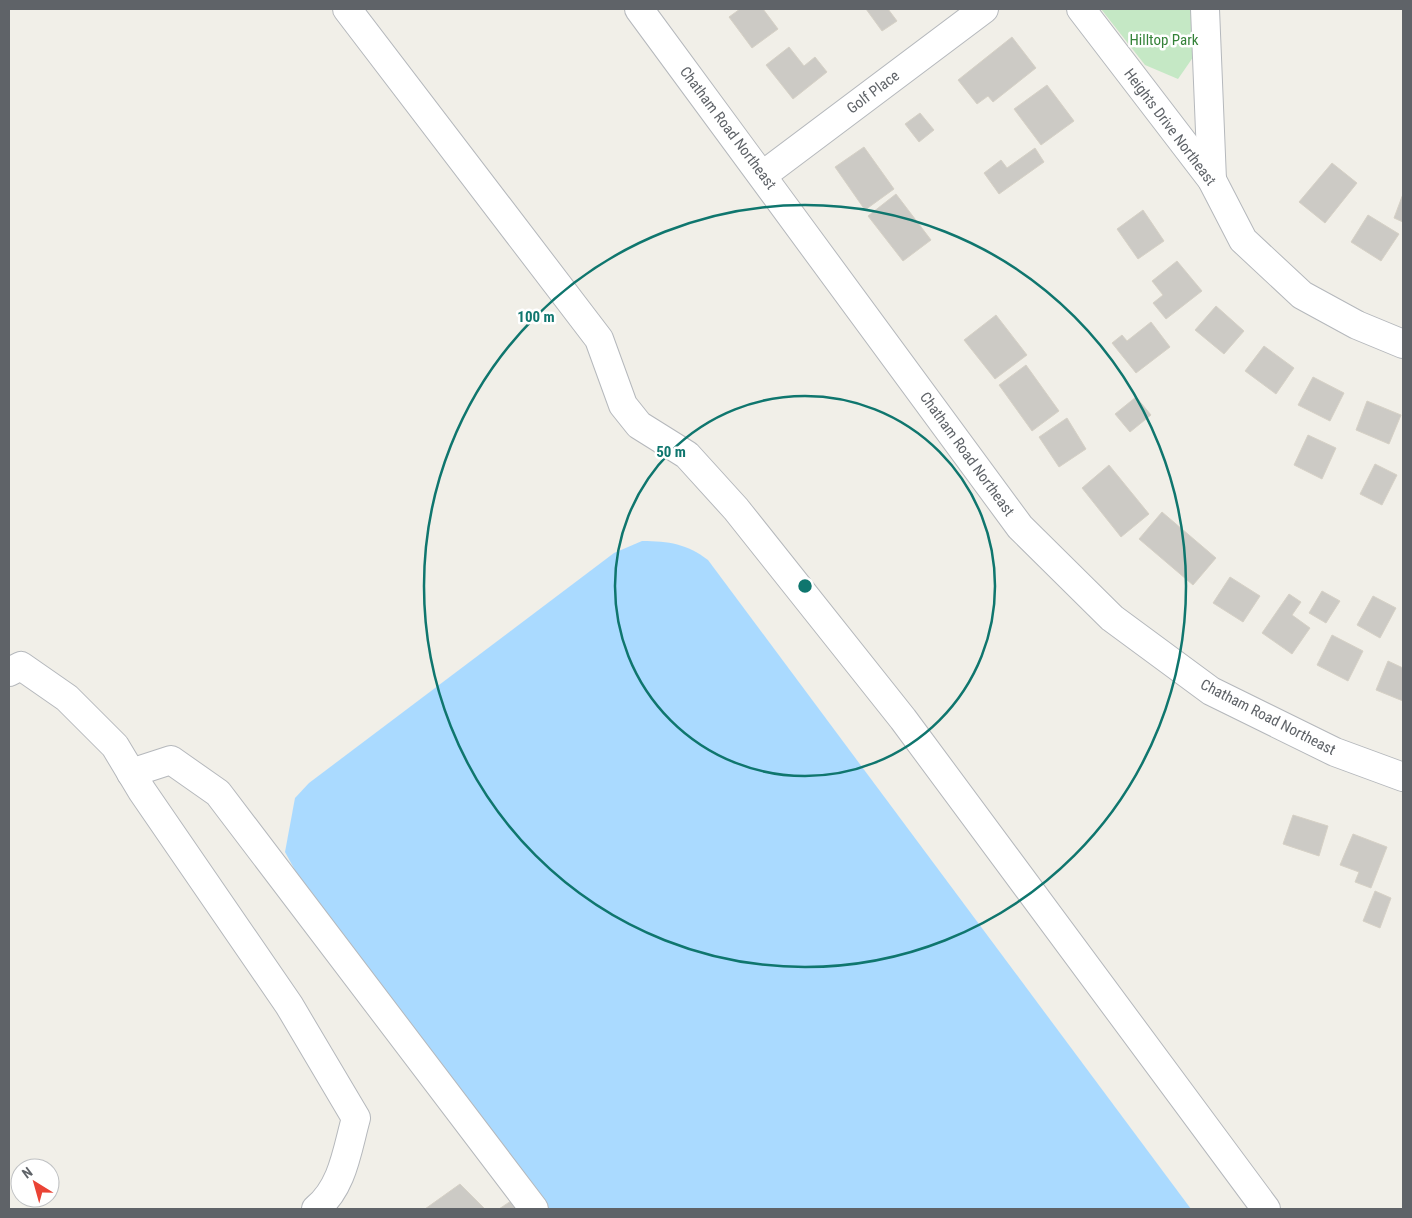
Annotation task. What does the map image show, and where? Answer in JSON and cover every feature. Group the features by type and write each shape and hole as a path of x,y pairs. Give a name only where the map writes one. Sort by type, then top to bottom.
{"street":[{"path":"347,9 599,339 623,405 639,425 687,456 736,508 903,718 1266,1209"},
{"name":"Chatham Road Northeast","path":"639,9 763,175 1020,527 1112,618 1212,691 1335,752 1403,777"},
{"name":"Golf Place","path":"763,175 984,9"},
{"name":"Heights Drive Northeast","path":"1081,9 1212,180 1243,240 1302,295 1357,325 1403,344"},
{"path":"1205,9 1212,180"},
{"path":"9,672 21,666 67,698 116,746 131,773 289,1005 356,1118 340,1178 326,1201 316,1209"},
{"path":"131,773 171,760 218,793 534,1209"}],"green space":[{"name":"Hilltop Park","path":"1101,9 1193,9 1196,53 1178,79 1145,65"}],"water":[{"path":"642,541 677,544 693,550 708,560 1191,1209 548,1209 302,883 285,852 295,798 309,783 614,553"}],"building":[{"path":"740,9 763,9 778,29 752,48 729,17"},
{"path":"866,9 888,9 897,21 882,31"},
{"path":"1012,37 1036,68 993,102 988,96 977,104 958,80"},
{"path":"789,47 804,66 815,57 827,72 793,99 766,65"},
{"path":"1047,85 1074,121 1041,145 1014,109"},
{"path":"920,113 934,130 919,142 905,124"},
{"path":"864,147 894,189 865,210 835,167"},
{"path":"1035,148 1044,162 999,194 984,173 1001,160 1007,168"},
{"path":"1332,163 1357,183 1325,223 1299,202"},
{"path":"896,194 931,240 903,261 868,216"},
{"path":"1403,194 1403,222 1394,218"},
{"path":"1143,210 1164,241 1138,259 1117,229"},
{"path":"1368,215 1399,234 1381,261 1351,242"},
{"path":"1177,261 1202,291 1166,319 1153,303 1163,295 1152,281"},
{"path":"1216,306 1244,331 1224,354 1195,330"},
{"path":"996,315 1027,355 995,379 964,340"},
{"path":"1151,322 1170,347 1136,373 1112,343 1122,335 1127,341"},
{"path":"1264,346 1294,368 1276,394 1245,371"},
{"path":"1026,365 1059,411 1032,431 999,385"},
{"path":"1313,377 1344,393 1330,421 1298,405"},
{"path":"1136,397 1151,415 1130,432 1115,414"},
{"path":"1367,401 1401,415 1389,444 1356,430"},
{"path":"1067,418 1086,449 1059,467 1039,437"},
{"path":"1308,435 1336,448 1322,479 1294,465"},
{"path":"1375,464 1397,475 1382,505 1360,494"},
{"path":"1109,465 1149,514 1121,537 1082,488"},
{"path":"1162,512 1216,558 1193,585 1139,539"},
{"path":"1230,577 1260,596 1243,622 1213,603"},
{"path":"1322,591 1340,601 1326,623 1309,613"},
{"path":"1289,594 1301,602 1292,615 1310,628 1292,654 1262,633"},
{"path":"1373,596 1396,608 1380,638 1357,625"},
{"path":"1332,635 1363,651 1348,681 1317,665"},
{"path":"1388,661 1403,668 1403,701 1376,690"},
{"path":"1293,815 1328,826 1319,856 1283,844"},
{"path":"1353,834 1387,847 1371,888 1355,882 1359,872 1340,865"},
{"path":"1375,891 1391,898 1380,928 1363,921"},
{"path":"460,1184 485,1209 425,1209"},
{"path":"514,1199 523,1209 499,1209"}]}
